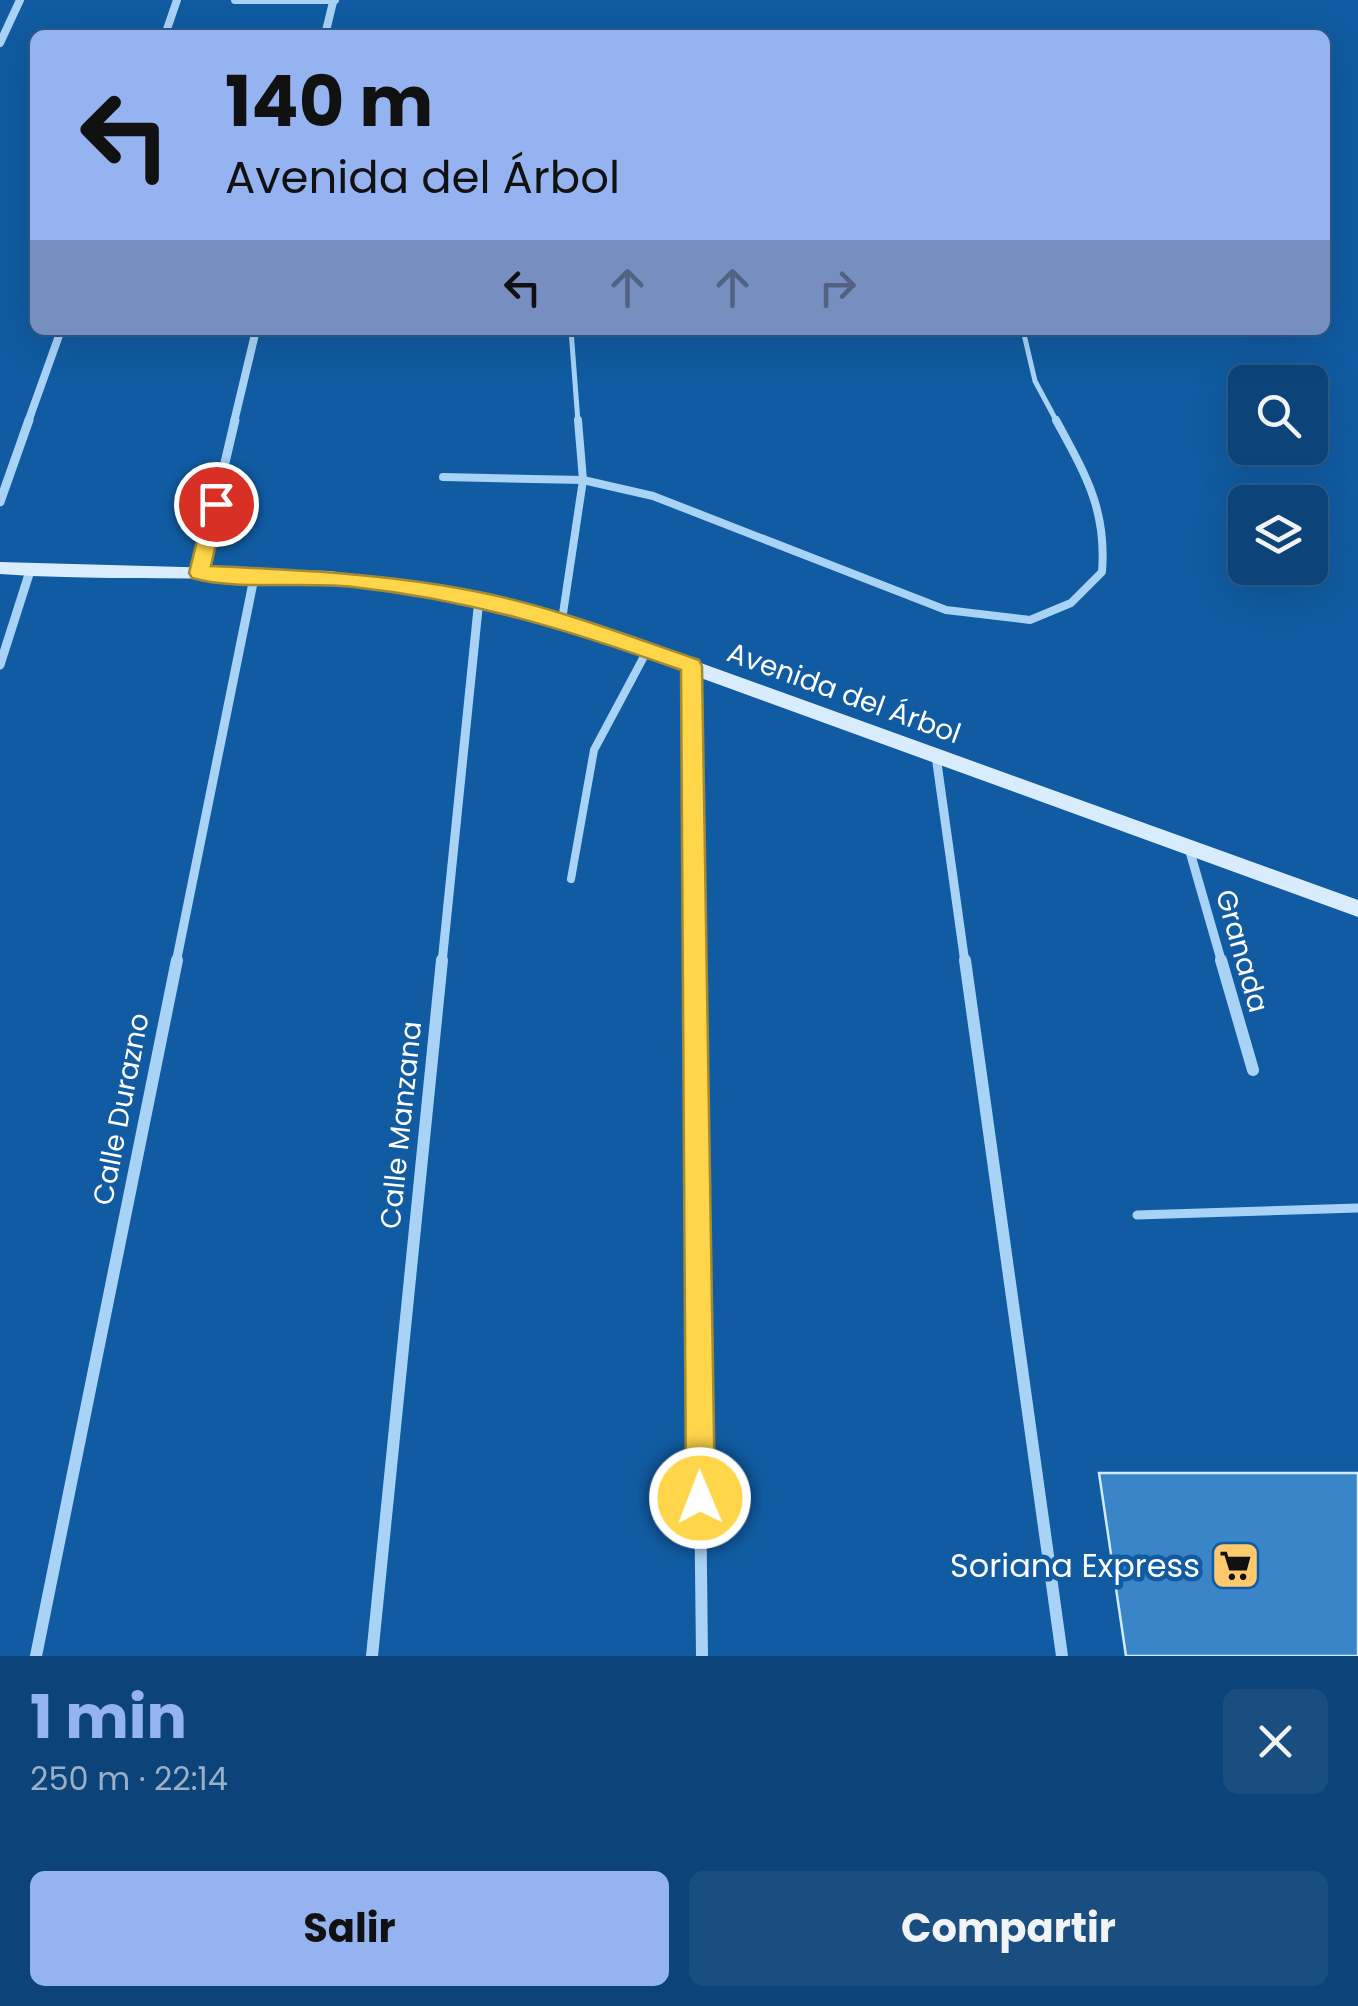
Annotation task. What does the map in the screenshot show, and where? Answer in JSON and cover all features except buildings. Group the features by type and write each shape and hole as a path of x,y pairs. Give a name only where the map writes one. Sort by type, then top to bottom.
{"street":[{"path":"0,43 20,0"},
{"path":"167,30 177,0"},
{"path":"235,0 334,1 326,30"},
{"path":"0,502 59,335"},
{"path":"199,573 255,335"},
{"name":"Avenida del Árbol","path":"0,568 352,579 478,599 562,620 648,648 1358,910"},
{"path":"0,665 30,570"},
{"name":"Calle Durazno","path":"36,1656 256,573"},
{"name":"Calle Manzana","path":"372,1656 478,599"},
{"path":"691,666 702,1656"},
{"path":"936,756 1062,1656"},
{"name":"Granada","path":"1188,845 1254,1070"}],"lane":[{"path":"562,620 583,480 570,335"},
{"path":"442,477 583,480 653,496 946,610 1030,620 1071,604 1102,572 1105,534 1092,486 1035,382 1024,335"},
{"path":"571,879 594,750 648,648"},
{"path":"1137,1216 1358,1208"}],"place":[{"name":"Soriana Express","path":"1235,1565"}],"route":[{"path":"216,504 199,573 352,579 478,599 562,620 691,666 700,1498"}]}
